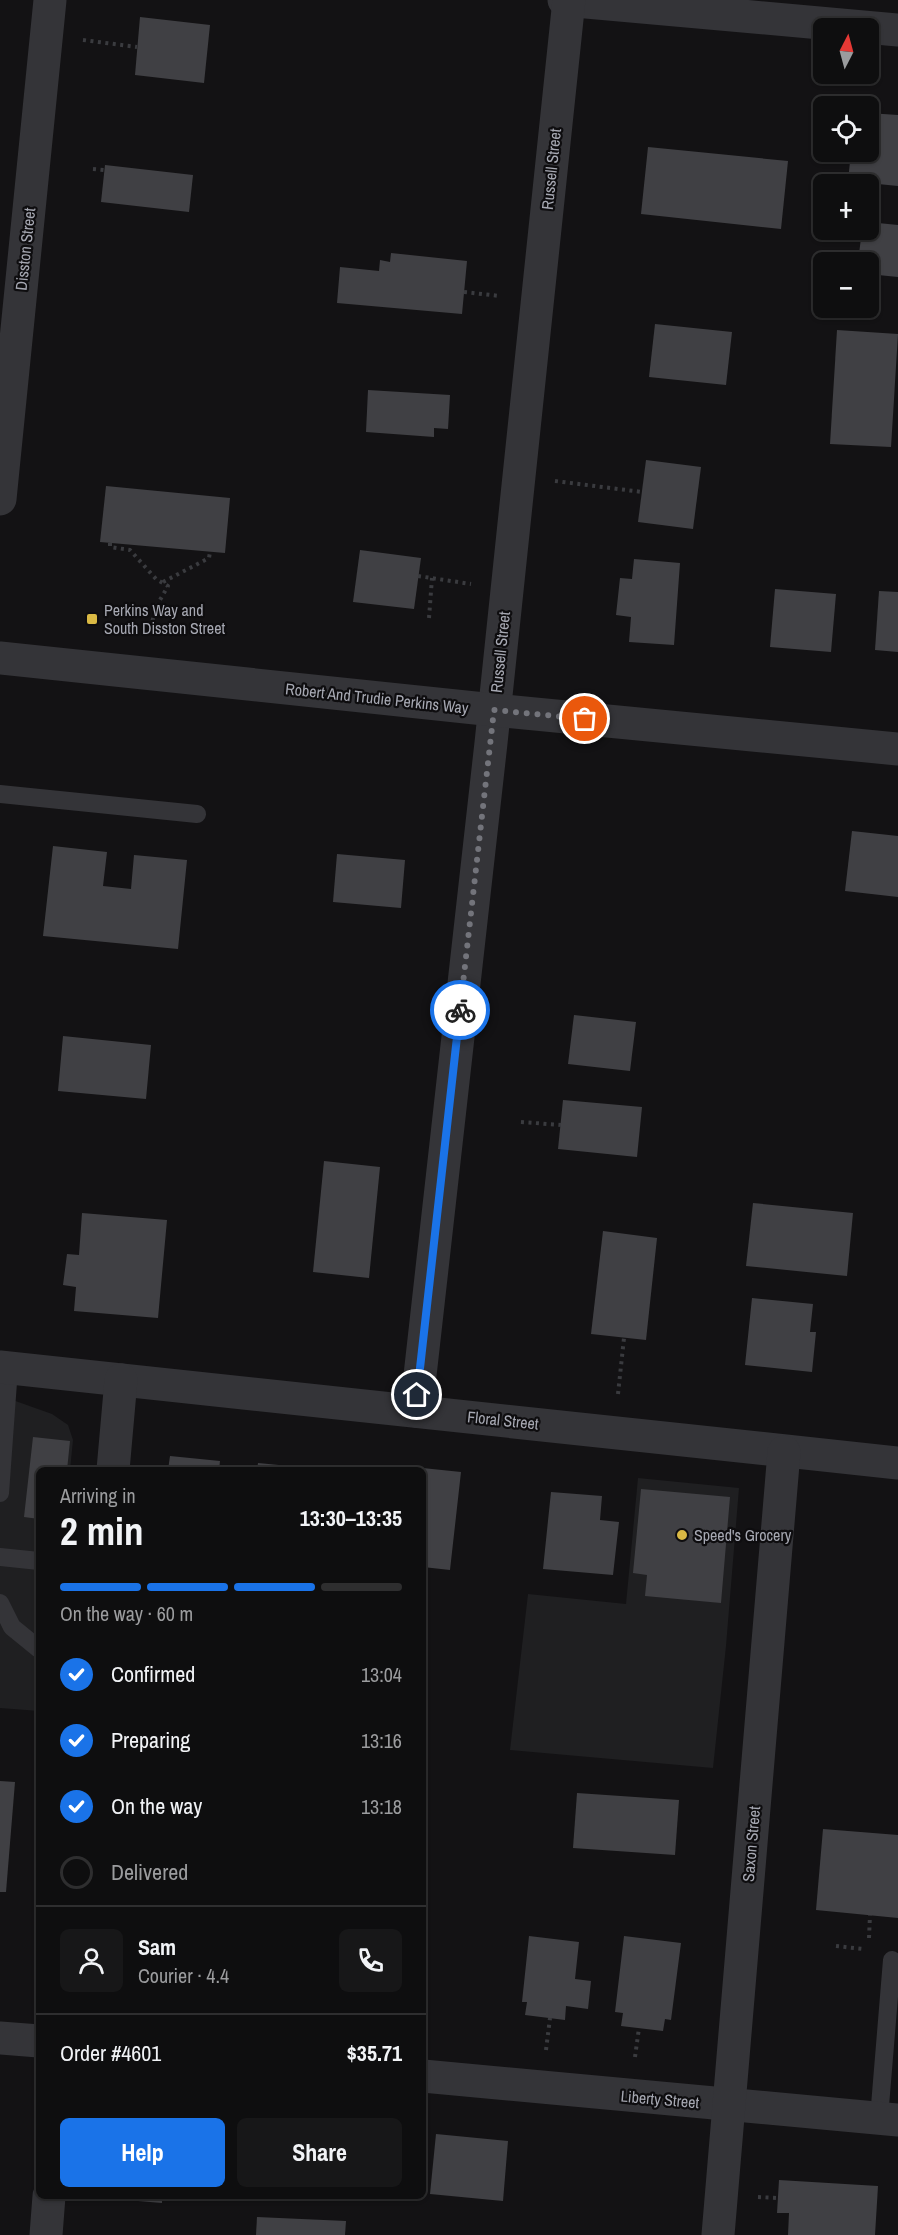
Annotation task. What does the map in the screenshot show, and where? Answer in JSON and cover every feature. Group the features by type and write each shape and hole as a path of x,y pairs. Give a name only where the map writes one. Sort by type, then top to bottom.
{"street":[{"name":"Disston Street","path":"0,497 50,0"},
{"path":"564,0 898,30"},
{"name":"Russell Street","path":"416,1411 494,710 569,0"},
{"name":"Robert And Trudie Perkins Way","path":"0,658 494,710 898,749"},
{"name":"Floral Street","path":"4,1367 898,1463"},
{"path":"113,1467 121,1380"},
{"name":"Saxon Street","path":"718,2235 784,1452"},
{"path":"0,2038 36,2041"},
{"name":"Liberty Street","path":"426,2076 889,2119"},
{"path":"46,2235 50,2199"}],"lane":[{"path":"0,794 197,814"},
{"path":"0,1493 4,1367"},
{"path":"0,1557 36,1562"},
{"path":"0,1603 12,1627 36,1647"},
{"path":"889,2119 892,1960"}],"path":[{"path":"121,45 137,47"},
{"path":"93,169 105,170"},
{"path":"519,477 642,492"},
{"path":"110,543 110,547 130,549 168,586 156,607 149,634"},
{"path":"162,582 209,558 210,552"},
{"path":"418,576 507,589"},
{"path":"429,618 432,579"},
{"path":"521,1122 561,1125"},
{"path":"618,1394 624,1338"},
{"path":"868,1950 870,1915"},
{"path":"546,2051 550,2018"},
{"path":"771,2198 778,2198"}],"shaded area":[{"path":"0,1398 7,1398 52,1414 68,1425 73,1440 70,1467 36,1467 36,1711 0,1708"},
{"path":"638,1478 739,1488 713,1768 510,1750 528,1594 626,1604"}],"building":[{"path":"140,17 210,25 204,83 135,75"},
{"path":"879,114 898,115 898,186 879,184 879,174 849,174 850,162 879,162"},
{"path":"648,147 788,161 781,229 641,214"},
{"path":"105,165 193,175 189,212 101,202"},
{"path":"879,223 898,225 898,277 879,275 879,252 859,252 861,240 879,240"},
{"path":"391,253 467,261 462,314 337,303 340,267 379,271 380,260 390,262"},
{"path":"655,324 732,332 726,385 649,377"},
{"path":"837,330 898,334 891,447 830,444"},
{"path":"368,390 450,395 448,429 434,428 434,437 366,432"},
{"path":"646,460 701,467 693,529 638,522"},
{"path":"106,486 230,498 225,553 100,542"},
{"path":"360,550 421,558 414,609 353,602"},
{"path":"634,559 680,563 674,645 629,642 631,617 616,615 620,578 632,579"},
{"path":"775,589 836,594 831,652 770,647"},
{"path":"879,591 898,592 898,652 875,650"},
{"path":"852,831 898,836 898,897 845,891"},
{"path":"53,846 107,852 103,886 131,889 134,855 187,860 178,949 43,936"},
{"path":"337,854 405,860 401,908 333,902"},
{"path":"574,1015 636,1022 630,1071 568,1064"},
{"path":"63,1036 151,1045 146,1099 58,1091"},
{"path":"563,1100 642,1107 637,1157 558,1149"},
{"path":"324,1161 380,1167 369,1278 313,1272"},
{"path":"753,1203 853,1213 847,1276 746,1266"},
{"path":"82,1213 167,1220 158,1318 74,1311 76,1287 63,1285 67,1254 79,1255"},
{"path":"603,1231 657,1238 646,1340 591,1334"},
{"path":"752,1298 813,1304 810,1332 816,1332 812,1372 745,1365"},
{"path":"33,1437 70,1441 67,1467 36,1467 36,1519 24,1517"},
{"path":"170,1456 220,1461 219,1467 168,1467"},
{"path":"258,1463 300,1467 257,1467"},
{"path":"426,1468 461,1472 450,1570 426,1567"},
{"name":"Speed's Grocery","path":"641,1489 730,1497 721,1603 645,1596 647,1575 633,1573"},
{"path":"551,1492 602,1496 600,1520 619,1522 613,1575 543,1569"},
{"path":"0,1781 15,1782 6,1892 0,1892"},
{"path":"577,1793 679,1800 675,1855 573,1848"},
{"path":"823,1829 898,1835 898,1918 816,1910"},
{"path":"529,1936 579,1942 575,1979 591,1981 588,2009 566,2006 565,2020 525,2015 527,2002 522,2002"},
{"path":"624,1936 681,1943 671,2020 665,2019 663,2031 621,2026 623,2013 615,2012"},
{"path":"436,2134 508,2141 503,2201 430,2194"},
{"path":"779,2180 878,2186 875,2235 788,2235 789,2213 777,2213"},
{"path":"114,2199 162,2199 162,2203"},
{"path":"257,2217 346,2221 345,2235 256,2235"}],"way so far":[{"path":"460,1010 494,710 585,719"}],"place":[{"name":"Perkins Way and South Disston Street","path":"92,619"},
{"name":"Speed's Grocery","path":"682,1535"}],"route":[{"path":"417,1395 460,1010"}]}
